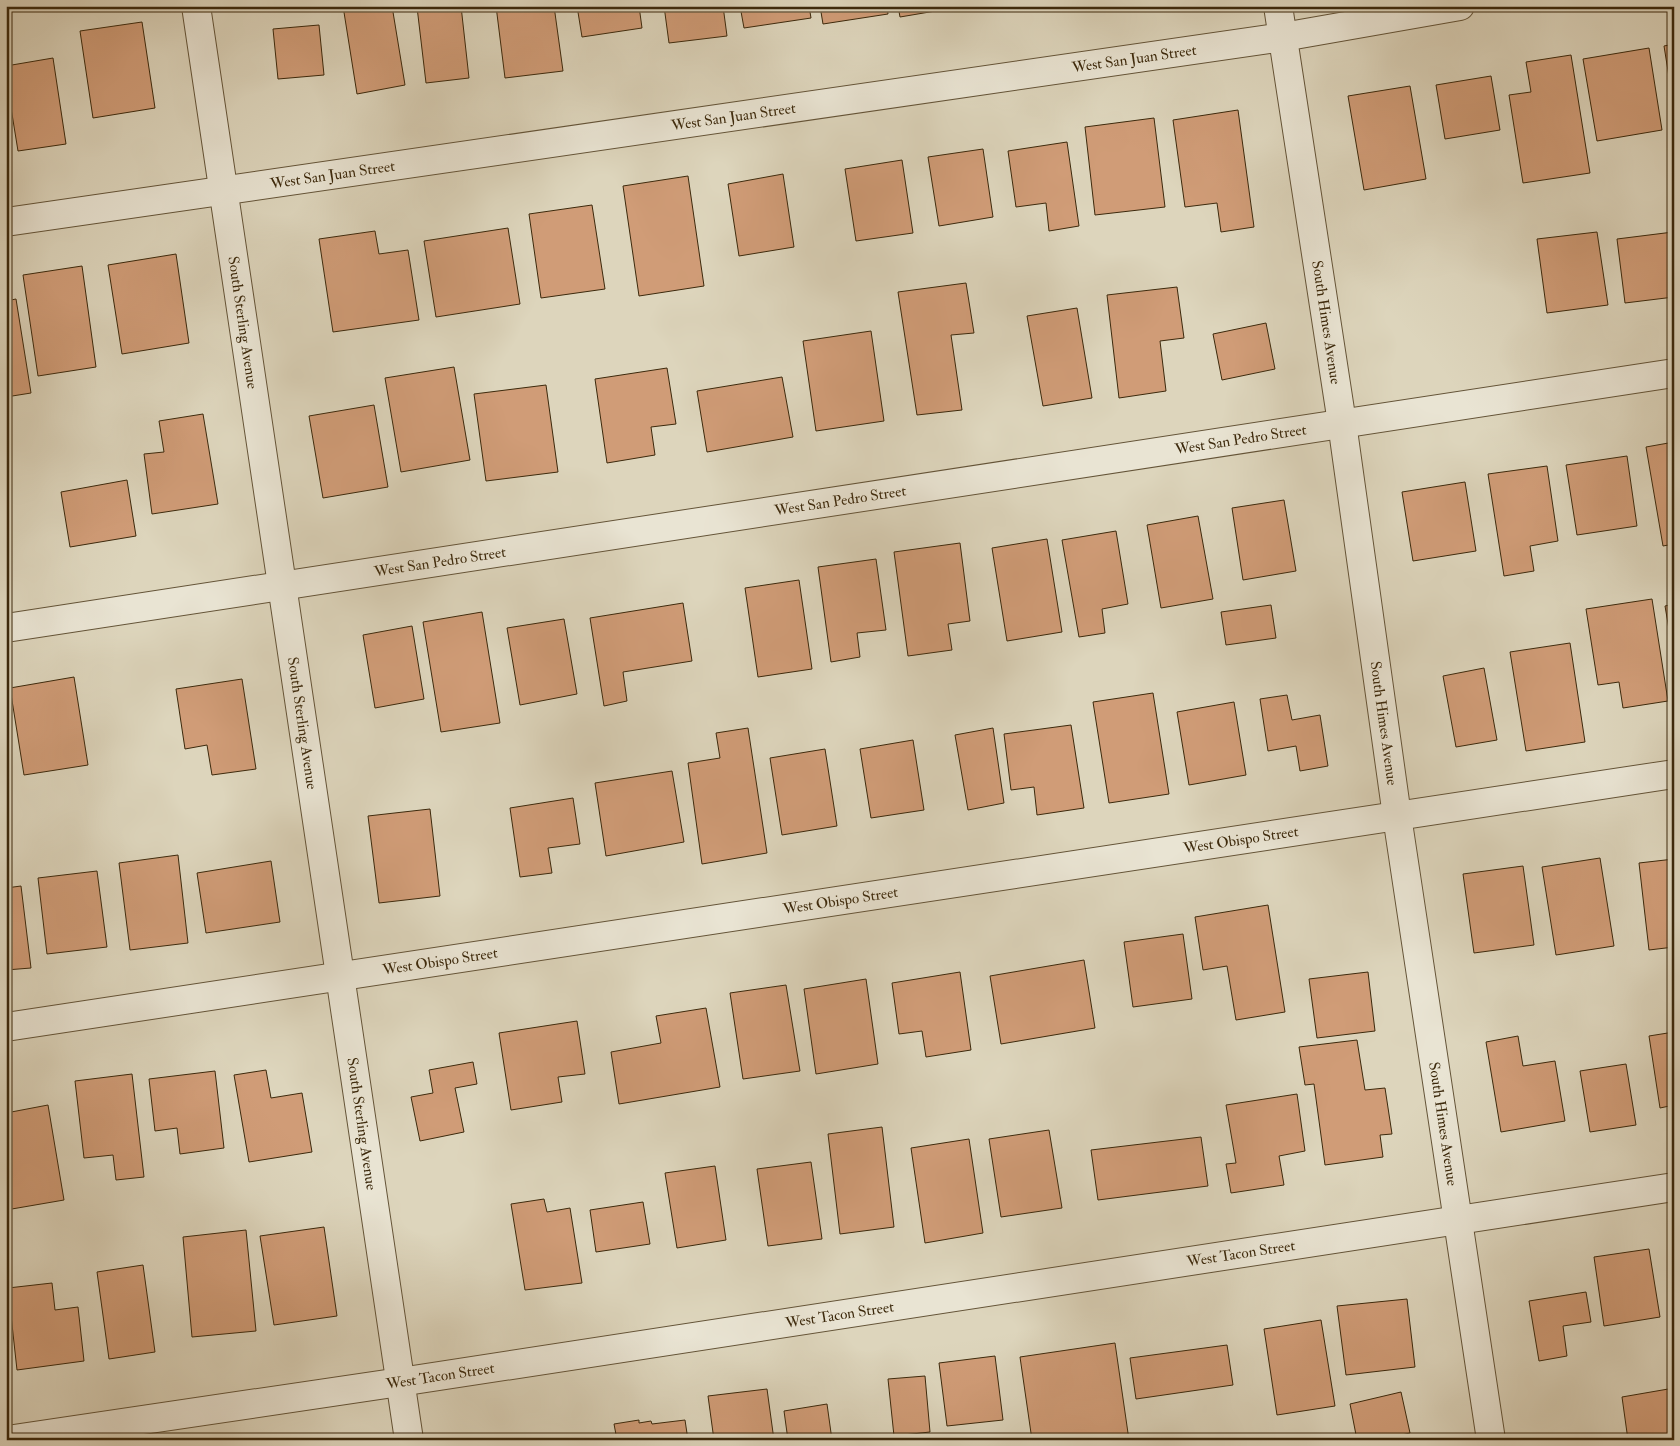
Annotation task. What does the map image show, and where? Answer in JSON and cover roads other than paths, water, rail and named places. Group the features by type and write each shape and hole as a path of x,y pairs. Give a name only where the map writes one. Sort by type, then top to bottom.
{"street":[{"name":"South Sterling Avenue","path":"196,6 409,1440"},
{"name":"South Himes Avenue","path":"1278,6 1342,423 1398,816 1491,1440"},
{"name":"West San Juan Street","path":"6,222 223,189 1283,37 1460,6"},
{"name":"West San Pedro Street","path":"6,628 1674,373"},
{"name":"West Obispo Street","path":"6,1026 1674,774"},
{"name":"West Tacon Street","path":"7,1440 400,1382 1674,1187"}]}
